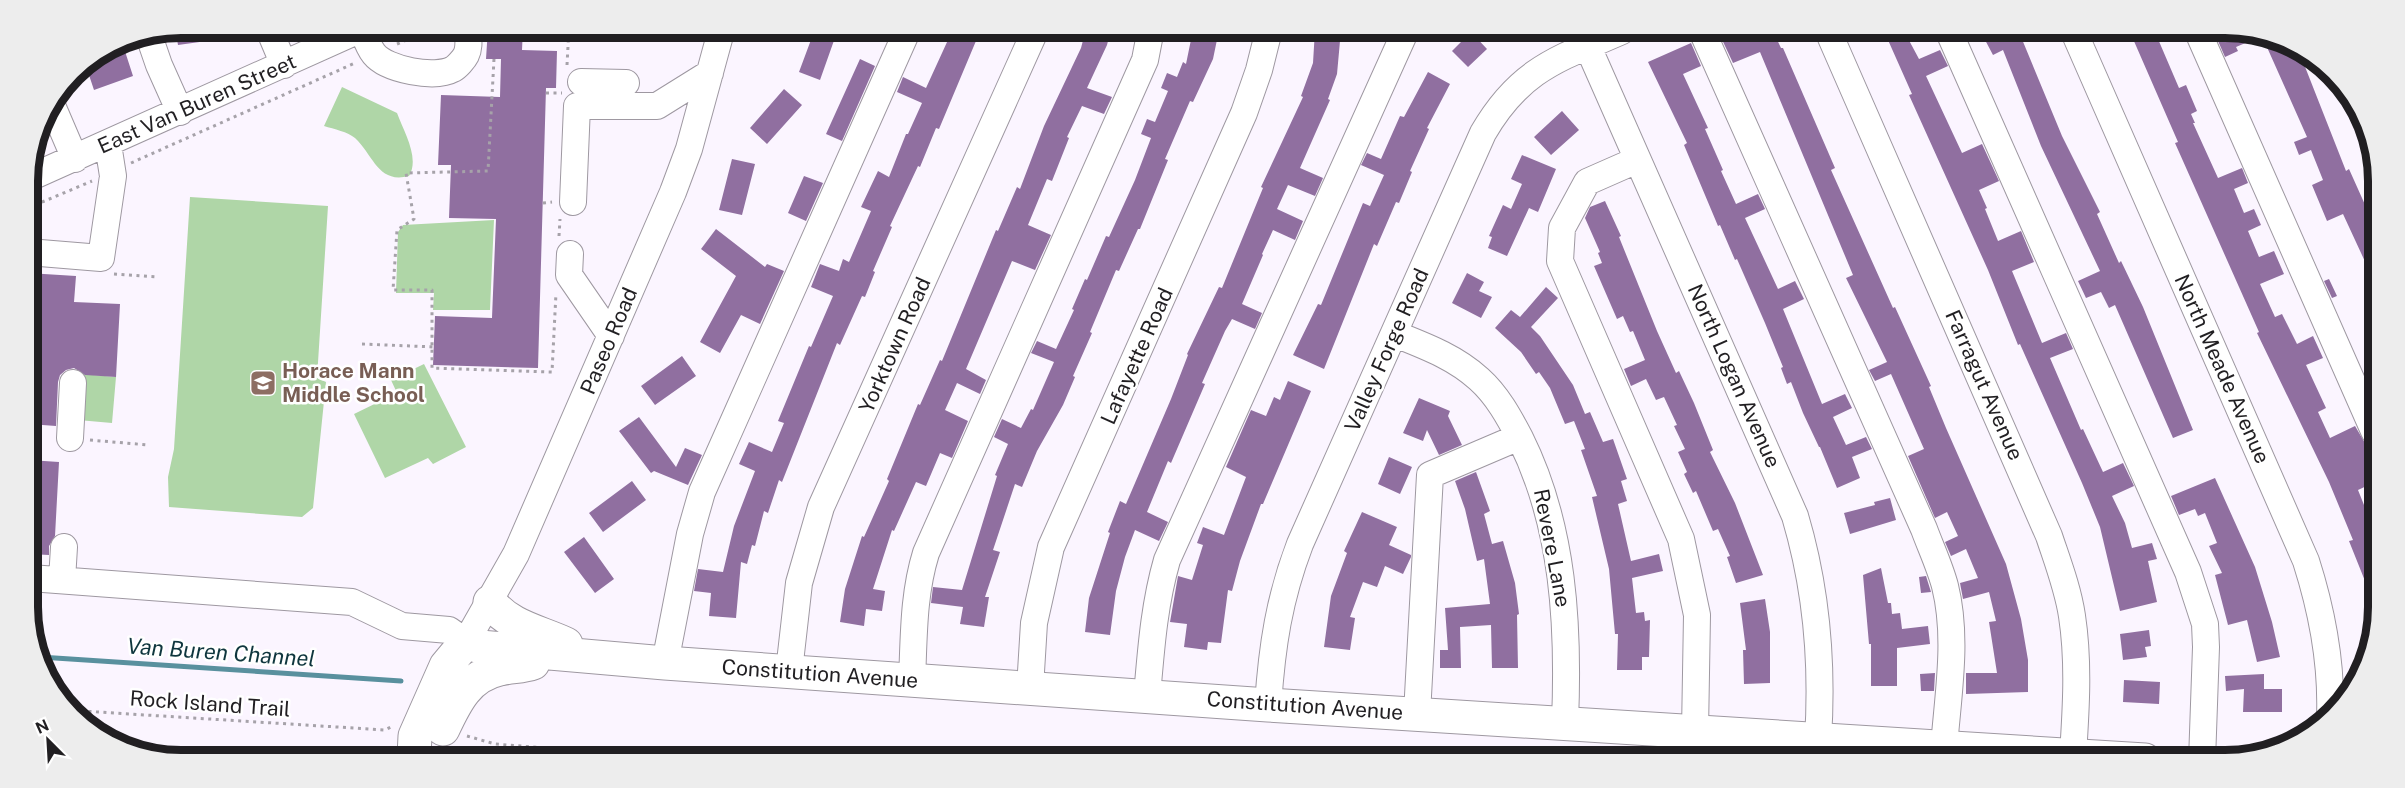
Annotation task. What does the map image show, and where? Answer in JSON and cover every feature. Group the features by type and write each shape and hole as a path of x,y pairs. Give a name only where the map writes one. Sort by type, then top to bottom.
{"main road":[{"path":"490,603 500,615 526,630 549,637 594,658"},
{"name":"Constitution Avenue","path":"466,642 480,648 594,658 1268,705 1992,750"},
{"name":"Paseo Road","path":"428,750 451,731 447,698 461,671 466,642"},
{"name":"Paseo Road","path":"414,750 415,736 446,666 466,642"},
{"path":"451,731 456,701 476,679 492,671 524,666 555,655"}],"street":[{"path":"272,38 284,65"},
{"name":"East Van Buren Street","path":"38,174 342,38"},
{"path":"368,38 374,54 388,64 408,71 430,73 453,69 466,56 469,38"},
{"name":"Paseo Road","path":"466,642 516,554 681,172 719,38"},
{"path":"665,663 690,534 702,492 904,38"},
{"name":"Yorktown Road","path":"789,671 799,583 822,507 1032,38"},
{"path":"912,680 915,600 918,576 926,553 1144,60 1149,38"},
{"name":"Lafayette Road","path":"1030,688 1034,623 1051,547 1244,113 1267,38"},
{"path":"1147,696 1154,618 1167,560 1402,38"},
{"name":"North Logan Avenue","path":"1583,38 1795,516 1805,551 1818,627 1821,696 1818,739"},
{"name":"Valley Forge Road","path":"1268,705 1272,646 1288,576 1300,544 1483,133 1513,90 1583,38"},
{"path":"1705,38 1919,519 1942,577 1950,617 1951,648 1944,747"},
{"name":"Farragut Avenue","path":"1831,38 2049,536 2072,615 2077,676 2073,750"},
{"path":"1952,38 2188,572 2205,624 2202,750"},
{"name":"North Meade Avenue","path":"2077,38 2306,561 2318,596 2328,665 2330,705"},
{"path":"2201,38 2368,417"},
{"path":"151,40 180,112"},
{"path":"566,208 577,106 657,106 710,73"},
{"path":"581,82 626,83"},
{"path":"55,113 75,159"},
{"path":"38,253 100,258 112,171 108,144"},
{"path":"1637,160 1587,182 1562,228 1560,261 1681,539 1697,615 1695,731"},
{"path":"565,245 569,275 611,336"},
{"name":"Revere Lane","path":"1395,334 1431,348 1456,362 1479,379 1502,406 1520,437 1540,484 1558,559 1564,598 1566,634 1565,722"},
{"path":"70,438 73,383"},
{"path":"1417,714 1430,474 1520,437"},
{"path":"64,547 41,582 351,603 402,626 449,630 466,642"}],"path":[{"path":"38,203 411,38"},
{"path":"495,59 488,171 406,173 414,219 397,230 393,290 432,290 432,368 552,372 556,293"},
{"path":"565,245 566,208"},
{"path":"362,344 433,347"},
{"path":"70,438 148,445"},
{"name":"Rock Island Trail","path":"81,711 385,730 394,726"},
{"path":"451,731 495,744 573,750"}],"green space":[{"path":"342,87 397,113 412,153 412,169 409,176 390,176 383,172 355,138 345,132 324,126"},
{"path":"190,197 328,206 317,378 326,382 313,508 302,517 169,507 168,477 174,449"},
{"path":"494,220 490,310 433,310 434,293 396,293 398,232 403,225"},
{"path":"424,364 466,447 433,464 428,458 385,478 354,414 397,393 391,380"},
{"path":"82,374 116,377 112,423 78,420"}],"building":[{"path":"177,38 214,38 214,40 178,45"},
{"path":"487,38 523,38 522,50 557,51 556,88 546,88 538,368 433,365 435,316 492,318 496,219 449,218 451,165 438,165 441,95 500,97 501,59 486,59"},
{"path":"812,38 835,38 820,80 799,72"},
{"path":"949,38 977,38 939,129 936,128 920,167 918,166 890,226 892,227 873,271 875,272 865,297 862,296 840,345 837,343 782,482 779,480 768,513 764,511 755,546 752,545 747,564 741,562 736,618 709,616 711,593 694,591 698,569 723,572 734,526 755,471 739,464 749,442 772,452 784,423 778,421 809,346 811,347 833,296 811,287 820,264 839,271 843,259 849,262 871,211 861,207 878,171 889,177 906,134 922,103 897,92 903,77 926,88"},
{"path":"1084,38 1109,38 1087,88 1112,97 1104,114 1082,106 1067,137 1069,138 1052,181 1047,179 1028,225 1051,235 1035,270 1012,261 966,369 986,380 980,394 957,383 945,410 968,421 952,458 940,453 926,486 916,482 894,531 892,530 873,589 885,591 882,611 866,609 864,626 840,622 845,589 862,536 864,537 889,481 887,479 918,404 920,405 940,360 942,361 996,230 998,231 1017,187 1020,189 1044,126"},
{"path":"1191,38 1217,38 1213,59 1193,102 1190,101 1165,159 1168,160 1140,229 1119,271 1116,270 1063,405 1037,451 1022,487 1015,484 993,550 1000,552 985,597 989,597 984,627 960,624 963,607 931,603 933,587 962,590 997,476 995,475 1008,444 994,437 1002,419 1021,428 1031,409 1033,410 1054,362 1031,353 1037,341 1056,349 1085,279 1087,280 1106,236 1109,237 1135,180 1151,138 1141,134 1147,119 1155,122 1168,91 1161,88 1167,73 1177,77 1183,62 1186,64"},
{"path":"1315,38 1340,38 1337,74 1328,99 1330,100 1300,168 1323,178 1315,196 1288,185 1277,209 1303,221 1295,240 1273,230 1262,254 1242,304 1262,313 1255,329 1232,319 1225,331 1171,463 1168,461 1147,512 1168,522 1159,541 1135,530 1116,591 1110,635 1085,632 1089,598 1110,533 1108,532 1120,501 1126,504 1171,399 1187,354 1219,287 1222,288 1263,188 1261,187 1303,97 1301,96 1313,63"},
{"path":"1465,38 1477,38 1487,49 1468,67 1452,51"},
{"path":"1721,38 1776,38 1783,48 1835,168 1831,170 1931,386 1929,387 1946,428 2006,564 2021,619 2028,660 2028,692 1966,694 1966,673 1997,673 1989,622 1996,621 1989,592 1963,599 1960,583 1978,578 1966,549 1951,556 1945,542 1958,536 1947,512 1935,518 1908,456 1924,449 1891,374 1875,381 1869,370 1887,362 1846,278 1853,275 1760,52 1733,63"},
{"path":"1887,38 1908,38 1919,59 1940,50 1948,66 1926,76 1962,153 1982,144 1999,181 1979,190 1998,241 2021,231 2034,262 2012,271 2042,343 2066,333 2073,349 2050,358 2081,430 2083,429 2103,472 2123,463 2134,486 2112,496 2125,523 2132,548 2152,543 2157,559 2148,561 2157,602 2120,611 2100,527 1909,95 1912,94"},
{"path":"1984,38 2021,38 2062,136 2100,212 2097,214 2119,263 2121,261 2143,307 2193,430 2173,438 2115,305 2109,308 2101,292 2086,298 2078,281 2100,271 2041,146 2003,50 1993,55"},
{"path":"2133,38 2158,38 2179,88 2186,85 2197,111 2191,114 2195,123 2193,123 2218,178 2242,168 2248,183 2234,189 2244,213 2254,209 2261,225 2248,231 2259,257 2274,251 2284,274 2260,284 2275,317 2282,314 2297,344 2313,336 2323,358 2306,365 2326,408 2318,412 2330,438 2355,426 2365,443 2368,444 2368,485 2358,490 2368,515 2368,588 2349,541 2353,540 2329,482 2257,333 2259,332 2175,143 2178,142"},
{"path":"2217,38 2252,40 2236,47 2238,51 2225,57"},
{"path":"1691,43 1701,66 1683,74 1708,128 1705,129 1723,170 1721,171 1736,204 1758,194 1765,209 1745,218 1778,289 1795,281 1804,299 1783,309 1822,404 1845,394 1852,408 1833,417 1846,445 1866,437 1872,449 1852,457 1860,478 1837,488 1791,382 1787,384 1781,368 1783,367 1765,323 1737,259 1735,260 1720,225 1718,226 1684,145 1687,143 1648,62"},
{"path":"2265,43 2303,61 2346,171 2349,169 2368,211 2368,268 2343,214 2327,221 2312,185 2323,180 2311,150 2299,155 2294,142 2307,137"},
{"path":"124,49 133,76 94,90 88,71"},
{"path":"860,59 875,66 842,141 826,134"},
{"path":"1428,72 1450,84 1427,128 1429,129 1410,171 1412,172 1399,203 1396,202 1377,246 1374,244 1324,369 1293,355 1318,304 1321,305 1363,203 1370,206 1384,175 1361,165 1367,153 1381,159 1400,116 1404,117"},
{"path":"784,89 802,105 767,144 750,128"},
{"path":"1562,111 1579,130 1551,155 1534,137"},
{"path":"1522,155 1556,169 1538,212 1529,208 1507,256 1488,248 1492,237 1489,236 1503,205 1511,209 1522,184 1511,179"},
{"path":"732,159 755,164 742,215 719,210"},
{"path":"804,176 823,183 806,221 788,213"},
{"path":"1605,201 1621,236 1619,237 1657,331 1676,373 1679,371 1694,403 1713,450 1710,452 1735,503 1763,575 1736,583 1727,557 1730,556 1718,529 1713,531 1696,491 1693,493 1684,474 1687,472 1678,452 1685,449 1664,397 1656,400 1646,379 1631,386 1624,369 1645,360 1633,331 1630,332 1623,316 1617,319 1594,266 1602,263 1598,253 1600,252 1585,218 1590,207"},
{"path":"716,229 765,267 767,264 784,271 760,324 741,315 720,353 700,342 736,276 701,249"},
{"path":"1467,273 1484,282 1479,291 1492,297 1481,318 1452,303"},
{"path":"38,274 76,276 74,302 120,304 116,377 85,375 74,368 66,370 60,375 58,382 56,426 38,425"},
{"path":"2329,279 2337,296 2332,298 2324,281"},
{"path":"1546,287 1558,298 1531,327 1540,336 1573,385 1585,414 1590,412 1603,442 1613,439 1627,479 1621,481 1627,501 1618,504 1631,561 1659,554 1663,571 1632,578 1636,613 1644,612 1645,621 1650,620 1649,657 1642,657 1642,670 1617,670 1618,634 1615,634 1609,569 1592,497 1597,496 1581,450 1585,449 1574,421 1565,424 1550,388 1539,372 1536,374 1521,352 1495,328 1511,310 1520,317"},
{"path":"682,356 696,376 655,405 641,386"},
{"path":"1288,381 1311,391 1263,504 1261,504 1240,561 1232,591 1228,590 1221,643 1208,642 1207,650 1184,647 1187,624 1170,622 1178,576 1192,580 1203,545 1197,543 1203,527 1224,535 1246,477 1226,467 1251,410 1266,416 1274,397 1280,400"},
{"path":"1419,398 1450,411 1448,416 1462,445 1439,455 1427,430 1423,441 1403,433"},
{"path":"639,417 676,467 685,448 702,455 688,485 654,471 651,473 619,431"},
{"path":"1389,457 1412,467 1400,494 1378,484"},
{"path":"38,461 59,462 55,536 49,546 49,555 38,554"},
{"path":"1476,472 1490,511 1484,514 1492,544 1503,541 1515,583 1519,614 1517,615 1518,668 1492,668 1491,625 1460,627 1461,668 1440,668 1440,650 1448,650 1445,608 1490,604 1484,559 1477,561 1465,509 1455,481"},
{"path":"2215,478 2255,567 2280,657 2257,662 2247,620 2228,625 2215,575 2222,573 2209,546 2217,543 2205,513 2198,516 2195,509 2179,515 2171,496"},
{"path":"632,481 646,500 603,532 589,513"},
{"path":"1890,498 1896,520 1850,534 1844,513 1875,505 1874,502"},
{"path":"1362,512 1397,527 1389,545 1411,557 1403,574 1385,566 1377,587 1363,582 1350,617 1355,618 1350,650 1324,647 1331,596 1347,553 1344,551"},
{"path":"584,537 614,579 595,593 564,552"},
{"path":"1881,568 1888,603 1891,603 1892,614 1900,613 1902,629 1928,626 1930,644 1897,648 1897,686 1871,686 1871,644 1869,644 1863,575"},
{"path":"1926,576 1931,592 1921,593 1919,577"},
{"path":"1765,599 1770,632 1770,683 1744,684 1743,650 1746,650 1740,603"},
{"path":"2149,630 2151,646 2145,647 2147,657 2123,660 2120,634"},
{"path":"1935,673 1934,691 1921,691 1920,674"},
{"path":"2264,674 2264,689 2282,689 2282,712 2243,712 2244,689 2226,691 2225,676"},
{"path":"2124,680 2160,682 2159,704 2123,702"}],"waterway":[{"name":"Van Buren Channel","path":"46,657 401,681"}],"place":[{"name":"Horace Mann Middle School","path":"263,383"}]}
